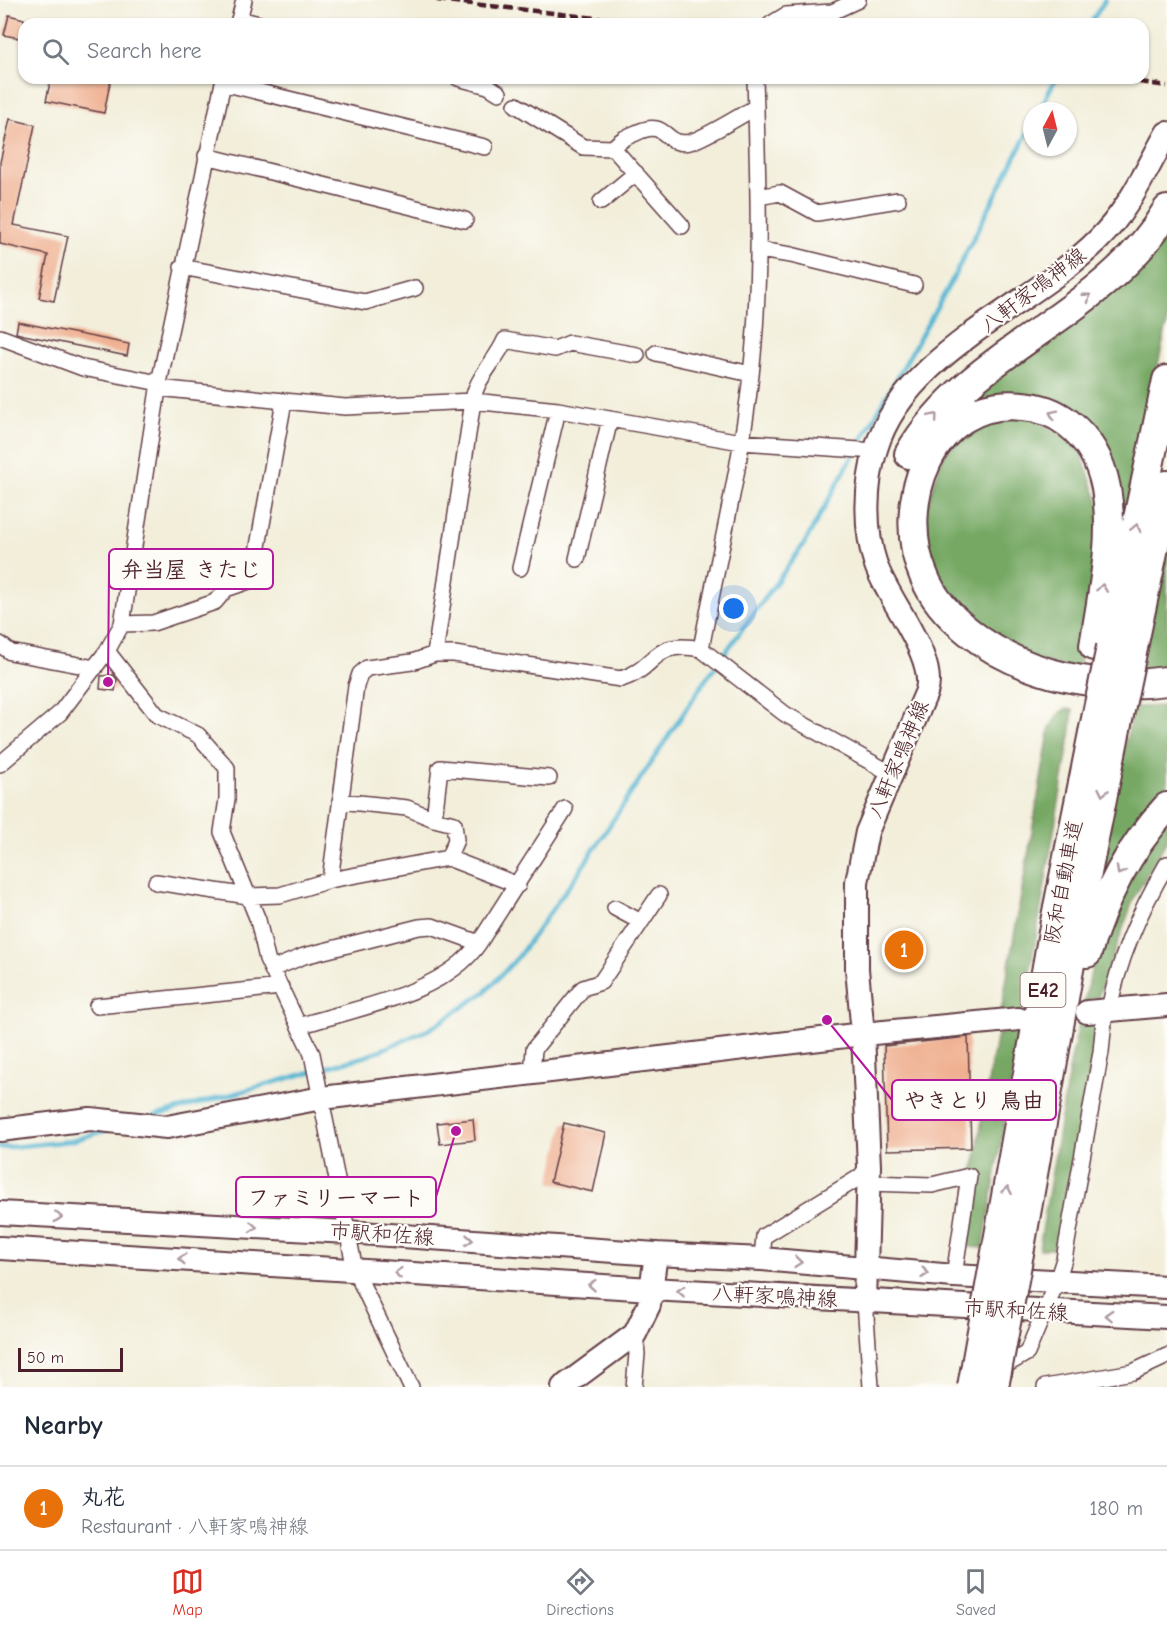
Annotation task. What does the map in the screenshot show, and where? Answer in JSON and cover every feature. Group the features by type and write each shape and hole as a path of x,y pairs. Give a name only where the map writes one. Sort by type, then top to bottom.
{"highway":[{"path":"1167,210 1142,243 1107,281 976,375 938,413 909,453 899,489 895,524 901,559 914,594 945,634 977,659 1024,681 1079,696 1112,699 1167,696"},
{"name":"阪和自動車道","path":"994,1387 1008,1248 1054,927 1096,733 1167,380"},
{"path":"1096,733 1113,647 1106,488 1092,449 1076,429 1054,413 1043,409 1007,405 985,409 964,419 946,434 929,456 918,480 913,509 913,538 918,560 924,577 937,599 972,635 1004,654 1037,669 1099,682 1167,681"},
{"name":"阪和自動車道","path":"1113,647 1167,485"},
{"name":"阪和自動車道","path":"972,1387 1008,1248 1056,1045 1085,880 1096,733"},
{"path":"1056,1045 1077,999 1086,957 1105,901 1131,853 1167,807"}],"street":[{"path":"240,18 244,0"},
{"path":"781,18 786,15 832,12 858,0"},
{"path":"0,764 60,713 107,651 122,624 159,386 182,267 223,84"},
{"path":"236,84 485,147"},
{"path":"480,84 499,93"},
{"path":"701,649 741,441 751,374 759,250 755,84"},
{"path":"516,105 583,147 613,148 682,226"},
{"path":"613,148 619,140 649,126 660,129 673,141 690,142 756,107"},
{"name":"八軒家鳴神線","path":"651,1289 865,1302 869,1174 863,1034 857,969 857,882 867,832 928,688 929,677 915,639 881,581 872,553 863,449 883,432 902,401 932,368 1078,258 1112,225 1125,209 1167,133"},
{"path":"206,156 465,220"},
{"path":"601,201 636,173"},
{"path":"758,197 780,193 817,213 898,200"},
{"path":"759,250 791,255 914,285"},
{"path":"182,267 366,302 415,288"},
{"path":"0,337 83,368 159,386 345,407 473,401 558,410 741,441 863,449"},
{"path":"435,654 474,390 497,358 505,340 555,350 570,343 637,355"},
{"path":"656,353 751,374"},
{"path":"122,624 153,623 215,602 226,589 252,580 284,401"},
{"path":"520,568 558,410"},
{"path":"577,559 610,419"},
{"path":"0,644 10,652 95,668"},
{"path":"330,880 356,686 360,674 368,668 412,662 435,654 454,654 621,679 634,675 663,649 684,646 701,649 785,714 892,774"},
{"path":"107,651 157,715 198,735 227,768 227,800 222,832 248,896 272,969 312,1054 355,1270 411,1387"},
{"path":"434,819 440,768 549,778"},
{"path":"340,801 407,808 454,824 456,840 448,858"},
{"path":"299,1026 427,986 470,957 565,809"},
{"path":"156,882 248,896 280,895 330,880 448,858 518,885"},
{"path":"1002,1387 1006,1365 1027,1353 1058,1281 1101,1052 1100,1011 1133,928 1167,864"},
{"path":"532,1074 534,1048 583,988 602,982 659,895"},
{"path":"615,908 641,922"},
{"path":"272,969 304,956 419,927 432,926 479,943"},
{"path":"97,1006 281,987"},
{"path":"1100,1011 1167,1005"},
{"path":"0,1130 90,1119 167,1127 322,1098 863,1034 1019,1019"},
{"path":"762,1259 764,1236 860,1177 869,1174 932,1185 969,1176 954,1276"},
{"name":"市駅和佐線","path":"0,1214 347,1232 656,1254"},
{"name":"市駅和佐線","path":"0,1248 651,1289"},
{"path":"572,1384 635,1334 649,1305 656,1254"},
{"name":"八軒家鳴神線","path":"656,1254 866,1267"},
{"name":"市駅和佐線","path":"866,1267 954,1276 1167,1287"},
{"path":"865,1302 872,1387"},
{"name":"市駅和佐線","path":"865,1302 1167,1317"},
{"path":"634,1387 637,1354 635,1334"},
{"path":"1045,1387 1133,1372 1167,1356"}],"green space":[{"path":"1167,226 1167,324 1123,522 1113,476 1022,394 939,423"},
{"path":"1028,416 1077,443 1100,506 1079,671 1028,658 949,600 931,559 925,511 943,456 977,424"},
{"path":"1167,542 1167,672 1140,676"},
{"path":"1167,706 1167,797 1090,914 1133,707"},
{"path":"1066,709 1073,710 1070,737 983,1248 971,1247 964,1243 964,1231 991,1064 998,1035 1016,1028 1001,1012 1050,727 1060,712"},
{"path":"1167,817 1167,840 1134,898 1098,997 1089,999 1084,1022 1097,1029 1061,1237 1053,1249 1039,1249 1071,1059 1095,955 1108,915"}],"building":[{"path":"9,15 20,18 18,18 18,38 4,35"},
{"path":"50,84 110,84 104,113 46,101"},
{"path":"10,119 35,125 14,225 68,236 54,301 39,298 48,255 0,244 0,162"},
{"path":"18,322 129,344 127,356 16,333"},
{"path":"113,675 117,679 115,691 100,689 101,676"},
{"path":"900,938 916,945 910,961 893,955"},
{"path":"968,1037 971,1148 887,1150 884,1046"},
{"path":"473,1119 475,1140 440,1144 437,1123"},
{"path":"564,1123 606,1133 593,1192 550,1182"}],"waterway":[{"path":"1094,18 1105,0"},
{"path":"1044,102 1053,84"},
{"path":"858,447 951,282 1023,142"},
{"path":"155,1116 367,1056 430,1029 485,992 518,957 579,872 704,682 804,544 854,454"},
{"path":"0,1148 71,1141 107,1130"}],"railway":[{"path":"437,0 597,18"},
{"path":"1149,83 1167,86"}],"place":[{"name":"弁当屋 きたじ","path":"108,682"},
{"name":"丸花","path":"904,950"},
{"name":"やきとり 鳥由","path":"827,1020"},
{"name":"ファミリーマート","path":"456,1131"}]}
